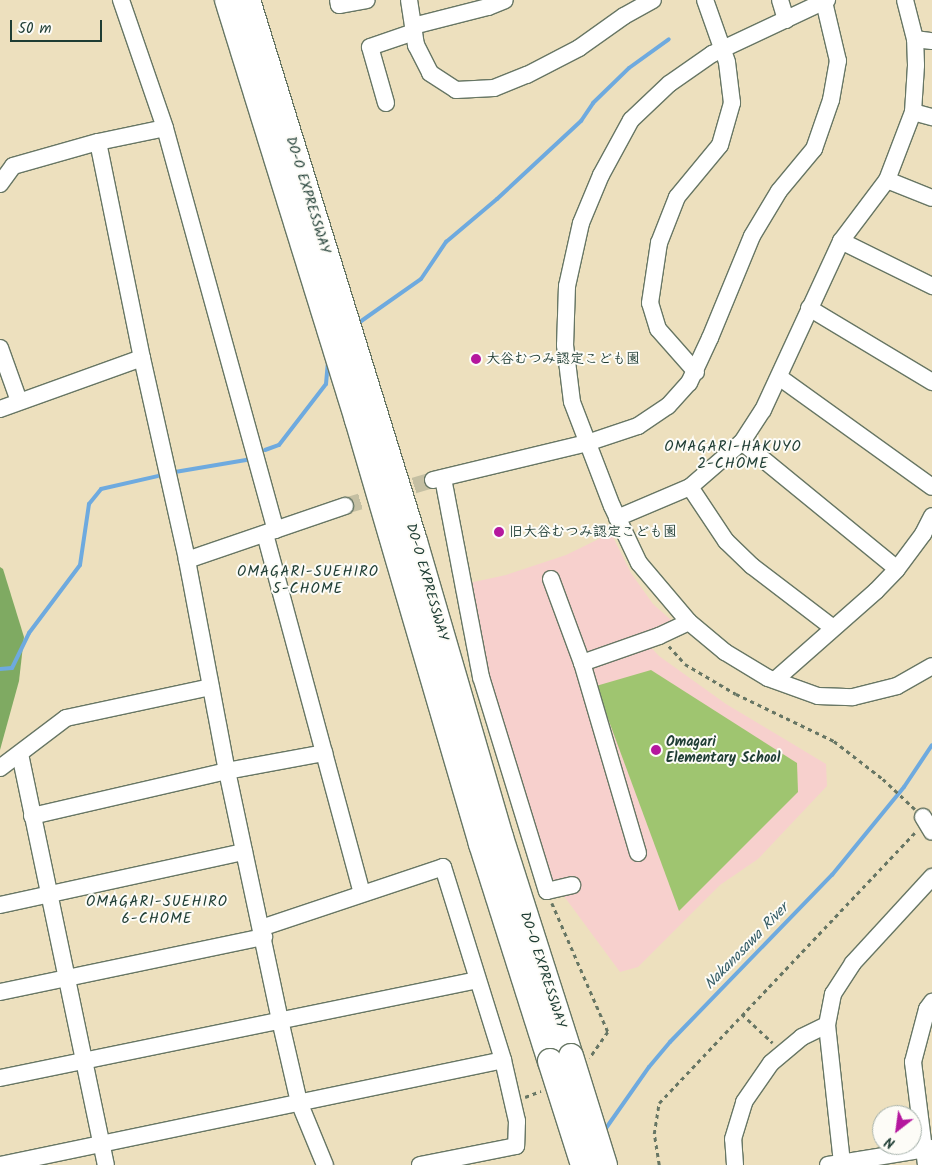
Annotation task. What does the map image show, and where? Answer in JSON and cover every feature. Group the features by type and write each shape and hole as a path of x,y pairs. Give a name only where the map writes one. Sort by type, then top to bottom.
{"highway":[{"name":"DO-O EXPRESSWAY","path":"227,0 357,420 481,844 569,1060 583,1165"},
{"name":"DO-O EXPRESSWAY","path":"248,0 415,541 569,1060 605,1165"}],"street":[{"path":"121,0 165,128 270,532 324,753 362,893"},
{"path":"338,0 339,5 367,0"},
{"path":"409,0 416,45 430,73 456,90 494,88 527,75 579,48 624,16 653,0"},
{"path":"386,102 370,47 414,29 488,7 505,0"},
{"path":"696,372 658,329 650,303 659,242 677,197 720,145 732,103 727,62 705,0"},
{"path":"780,0 786,20"},
{"path":"617,518 690,487 742,442 763,410 841,241 887,180 913,112 916,65 915,39 905,0"},
{"path":"572,885 547,891 481,676 438,479 586,443 638,426 668,406 689,383 696,372 752,236 779,191 814,149 817,141 831,100 838,61 826,1 722,49 669,84 632,120 601,176 581,223 567,286 565,345 572,402 586,443 617,518 639,563 689,622 725,652 775,680 818,696 853,697 896,686 932,666"},
{"path":"915,39 932,42"},
{"path":"913,112 932,117"},
{"path":"0,184 13,166 98,142 165,128"},
{"path":"98,142 142,358 187,560 227,772 263,932 280,1020 299,1102 325,1165"},
{"path":"887,180 932,198"},
{"path":"841,241 932,286"},
{"path":"809,308 932,382"},
{"path":"0,348 19,401"},
{"path":"0,409 142,358"},
{"path":"779,377 932,487"},
{"path":"742,442 897,569"},
{"path":"690,487 726,541 752,566 833,628"},
{"path":"187,560 345,506"},
{"path":"775,680 897,569 923,534 932,516"},
{"path":"551,579 582,663 638,853"},
{"path":"582,663 659,636 689,622"},
{"path":"0,768 66,718 211,687"},
{"path":"32,816 227,772 324,753"},
{"path":"20,754 106,1165"},
{"path":"0,905 244,852"},
{"path":"0,992 263,932 362,893 443,867 476,980 503,1060 516,1121 516,1146 420,1165"},
{"path":"932,877 854,963 833,994 827,1025 835,1164 927,1154 913,1062 924,1017 932,1002"},
{"path":"0,1078 476,980"},
{"path":"735,1165 733,1139 744,1102 771,1064 802,1037 827,1025"},
{"path":"0,1165 503,1060"}],"path":[{"path":"659,636 685,664 736,694 834,741 883,779 927,823 742,1014 659,1103 654,1134 659,1165"},
{"path":"547,891 608,1032 569,1060"},
{"path":"742,1014 784,1053"},
{"path":"512,1101 544,1090"}],"shaded area":[{"name":"Omagari Elementary School","path":"611,533 631,573 653,604 671,620 671,630 643,639 659,656 726,704 826,764 827,786 758,859 720,885 638,967 620,972 551,881 491,690 469,583 506,575 566,555"}],"green space":[{"path":"0,567 3,569 24,637 19,681 0,750"},
{"path":"651,670 797,763 798,792 679,911 596,686"}],"waterway":[{"path":"357,324 421,279 446,242 497,199 581,121 593,103 629,68 669,39"},
{"path":"265,450 279,445 326,384 328,362"},
{"path":"175,472 246,460"},
{"path":"0,669 12,668 29,633 80,565 89,504 101,489 158,476"},
{"name":"Nakanosawa River","path":"604,1131 649,1067 670,1042 832,875 904,787 932,745"}],"tunnel":[{"path":"345,506 433,480"}],"place":[{"name":"大谷むつみ認定こども園","path":"476,359"},
{"name":"旧大谷むつみ認定こども園","path":"499,532"},
{"name":"Omagari Elementary School","path":"656,750"}],"district":[{"name":"OMAGARI-HAKUYO 2-CHOME","path":"733,456"},
{"name":"OMAGARI-SUEHIRO 5-CHOME","path":"308,580"},
{"name":"OMAGARI-SUEHIRO 6-CHOME","path":"157,910"}]}
